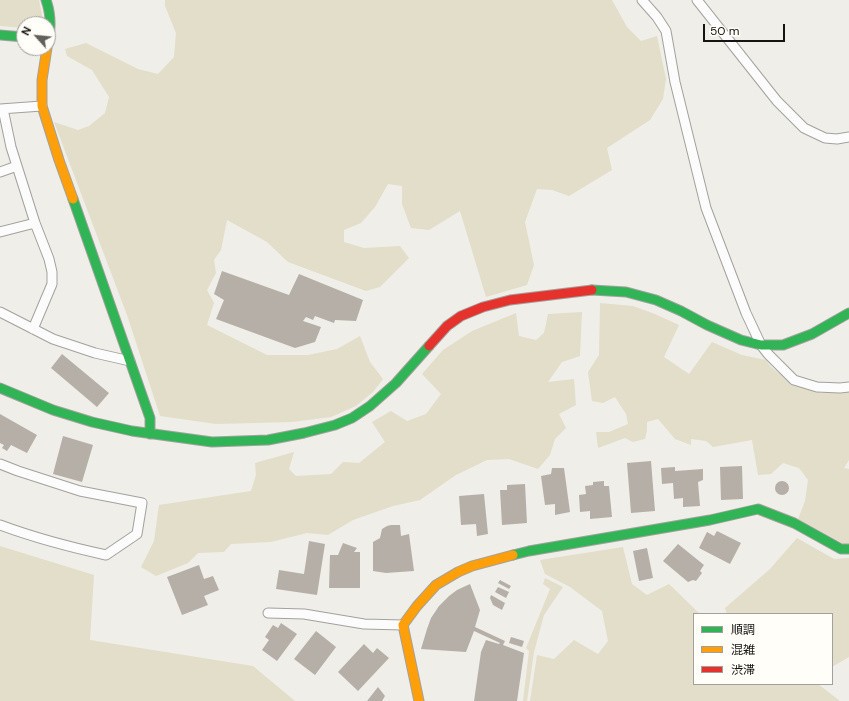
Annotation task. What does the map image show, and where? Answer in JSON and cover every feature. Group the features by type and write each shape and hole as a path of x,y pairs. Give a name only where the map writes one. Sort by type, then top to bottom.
{"street":[{"path":"46,0 50,16"},
{"path":"642,0 657,17 666,31 675,82 706,208 744,306 761,345 794,380 817,387 849,387"},
{"path":"700,1 777,100 804,128 825,138 837,139 849,137"},
{"path":"0,35 16,36"},
{"path":"46,56 42,80 42,106 59,160 150,418 150,434"},
{"path":"33,329 52,284 52,272 49,259 35,223 11,147 1,109 42,106"},
{"path":"0,172 17,166"},
{"path":"0,232 35,223"},
{"path":"0,388 60,412 92,422 150,434 212,442 268,440 335,425 352,418 370,406 396,383 421,353 447,326 461,316 483,307 510,300 588,290 626,292 656,300 741,340 761,345 783,345 812,334 849,313"},
{"path":"0,312 53,339 94,354 130,361"},
{"path":"0,464 80,491 142,503 137,534 106,555 57,544 0,525"},
{"path":"419,701 414,684 403,625 417,606 436,585 458,572 472,566 529,551 710,520 758,509 794,523 840,549 849,549"},
{"path":"268,613 304,614 364,624 403,625"}],"shaded area":[{"path":"0,0 39,0 42,16 16,16 16,27 0,26"},
{"path":"165,0 612,0 627,27 641,41 657,36 666,79 663,99 650,120 607,148 612,170 569,196 552,190 537,189 525,222 534,265 527,285 486,297 460,211 429,230 411,228 402,204 402,186 388,184 375,207 361,223 344,230 344,242 364,248 400,246 409,258 380,287 366,291 288,262 267,242 227,220 221,250 214,260 216,273 207,290 214,303 207,325 267,355 308,355 337,349 360,336 370,362 383,379 373,392 356,406 331,417 292,422 216,424 160,416 127,315 54,122 78,130 89,126 105,113 109,97 92,70 67,56 65,49 86,43 138,69 158,74 174,57 176,33 165,6"},
{"path":"600,303 633,306 679,325 664,357 689,374 712,342 742,355 766,360 771,367 794,385 822,393 849,392 849,460 844,468 849,469 849,544 846,545 798,519 805,501 808,480 799,468 783,463 771,474 758,475 752,440 713,447 706,441 691,439 691,445 675,439 658,419 647,422 645,439 633,442 625,438 598,448 596,432 609,432 628,424 626,414 615,397 603,403 592,401 588,372 599,355"},
{"path":"582,312 580,356 562,362 548,382 574,379 576,405 559,414 566,428 555,439 550,455 538,469 509,459 487,460 456,475 420,500 393,506 353,520 328,535 307,533 271,542 231,544 224,552 198,553 188,563 156,576 141,567 154,541 159,505 251,491 256,475 255,463 294,452 289,469 296,476 331,474 343,462 359,463 385,442 372,422 391,411 407,421 426,414 441,394 422,374 443,350 472,331 516,313 519,336 536,340 544,333 548,314"},
{"path":"797,538 834,559 849,558 849,657 833,666 833,613 727,613 725,608 770,569"},
{"path":"0,546 94,575 90,640 253,666 295,701 0,701"},
{"path":"623,547 632,584 647,595 669,584 699,613 693,613 693,685 819,685 840,701 530,701 537,655 554,659 574,640 598,654 608,641 602,611 570,587 545,574 540,560"},
{"path":"545,578 563,587 544,615 534,652 527,701 523,701 529,651 526,648 550,589 543,584"}],"building":[{"path":"222,271 289,295 299,274 363,300 356,321 335,320 334,323 315,316 313,320 306,317 303,321 321,327 315,342 295,348 216,319 224,300 214,294"},
{"path":"62,354 109,393 97,407 51,368"},
{"path":"0,414 37,435 27,453 11,445 7,451 2,448 4,445 0,443"},
{"path":"63,436 93,445 82,482 53,474"},
{"path":"651,461 655,511 631,513 627,463"},
{"path":"742,466 743,499 721,500 720,467"},
{"path":"675,467 675,471 703,469 703,480 698,482 700,506 683,507 683,498 674,499 673,483 662,484 661,468"},
{"path":"552,468 564,468 570,512 555,515 555,504 545,505 541,476 551,474"},
{"path":"604,481 604,486 609,486 612,517 590,519 590,511 580,512 579,495 586,494 585,486 593,485 593,482"},
{"path":"779,481 785,481 789,485 789,491 785,495 779,495 775,491 775,485"},
{"path":"525,484 527,523 502,525 500,490 507,490 507,485"},
{"path":"484,494 488,534 477,536 476,524 461,525 459,496"},
{"path":"391,525 400,525 401,536 409,534 414,571 386,573 373,571 373,542 380,538 382,529"},
{"path":"717,531 741,543 730,564 699,548 707,532 714,536"},
{"path":"309,541 325,544 317,595 276,589 279,570 304,574"},
{"path":"343,543 357,548 354,552 360,552 360,588 329,588 330,555 338,555"},
{"path":"678,544 704,565 700,571 702,573 696,581 693,580 688,582 663,561"},
{"path":"647,548 653,578 639,581 633,551"},
{"path":"199,565 204,579 213,576 219,590 204,596 208,605 182,615 167,577"},
{"path":"500,580 511,586 509,589 498,583"},
{"path":"470,584 480,610 475,627 505,641 503,645 524,653 517,701 474,701 481,652 486,640 500,643 474,631 466,652 421,649 431,618 439,606 457,590"},
{"path":"498,587 509,592 506,598 495,592"},
{"path":"491,595 505,603 502,610 493,605 490,598"},
{"path":"281,623 297,634 277,661 262,650 269,640 265,637 273,625 278,628"},
{"path":"316,631 336,647 315,675 294,659"},
{"path":"511,637 524,641 522,647 509,643"},
{"path":"364,644 373,653 377,648 389,658 358,691 338,672"},
{"path":"378,687 385,696 382,701 367,701"}],"traffic: fast":[{"path":"46,0 49,16"},
{"path":"0,35 16,36"},
{"path":"73,199 150,418 150,434"},
{"path":"592,290 626,292 656,300 741,340 761,345 783,345 812,334 849,313"},
{"path":"0,388 53,410 92,422 132,431 212,442 268,440 335,425 352,418 370,406 396,383 429,346"},
{"path":"513,555 710,520 758,509 794,523 841,549 849,549"}],"traffic: slow":[{"path":"46,56 42,80 42,106 73,199"},
{"path":"419,701 403,625 417,606 436,585 458,572 472,566 513,555"}],"traffic: jam":[{"path":"429,346 447,326 461,316 483,307 510,300 592,290"}]}
